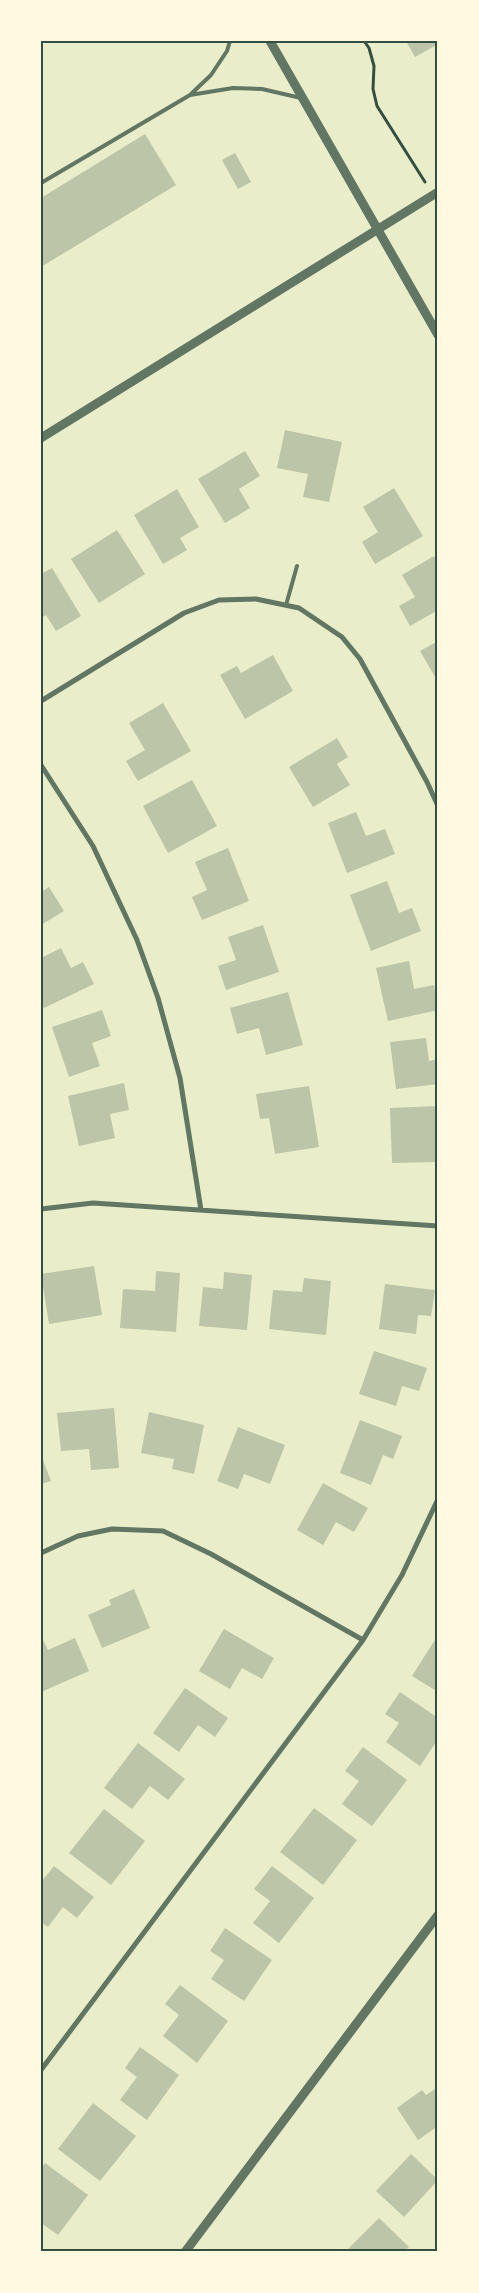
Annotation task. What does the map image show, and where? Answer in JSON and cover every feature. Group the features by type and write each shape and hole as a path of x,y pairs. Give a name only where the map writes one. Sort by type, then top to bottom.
{"street":[{"path":"270,41 438,335"},
{"path":"41,438 436,193"},
{"path":"41,701 184,613 219,600 239,598 299,608 342,636 360,659 427,782 438,806"},
{"path":"41,765 93,846 137,940 158,998 180,1078 201,1210"},
{"path":"41,1208 93,1203 438,1226"},
{"path":"41,2070 364,1640 402,1575 438,1500"},
{"path":"41,1553 78,1536 112,1529 163,1531 211,1554 364,1640"},
{"path":"185,2252 438,1915"}],"lane":[{"path":"41,183 190,96 211,75 228,51 230,41"},
{"path":"190,96 232,88 262,89 303,99"},
{"path":"286,605 297,566"}],"path":[{"path":"364,41 369,48 374,66 373,89 377,106 436,193"}],"building":[{"path":"406,41 438,41 438,44 415,57"},
{"path":"145,134 176,185 41,267 41,198"},
{"path":"235,153 251,182 238,189 222,160"},
{"path":"285,430 342,442 329,502 303,497 308,474 277,468"},
{"path":"245,451 260,476 239,489 250,508 225,523 198,479"},
{"path":"394,488 423,536 375,564 362,542 378,532 363,507"},
{"path":"177,489 199,527 180,538 187,550 163,564 134,515"},
{"path":"117,530 145,574 99,603 71,559"},
{"path":"434,556 438,563 438,610 410,626 399,606 415,597 402,575"},
{"path":"52,568 81,616 56,631 46,615 41,618 41,574"},
{"path":"438,641 438,682 420,651"},
{"path":"273,655 293,691 245,719 220,675 237,666 241,673"},
{"path":"163,703 191,751 138,781 126,761 145,750 129,723"},
{"path":"337,738 348,757 337,764 350,785 313,807 289,767"},
{"path":"192,780 217,826 168,853 143,806"},
{"path":"356,812 366,836 385,829 395,854 347,873 328,823"},
{"path":"228,848 249,901 202,920 192,897 207,890 195,862"},
{"path":"387,881 399,913 412,908 421,931 371,951 350,895"},
{"path":"49,887 64,911 41,925 41,892"},
{"path":"263,925 279,972 226,990 218,966 236,960 228,937"},
{"path":"61,948 71,968 83,962 94,984 44,1008 41,1003 41,958"},
{"path":"409,961 414,989 434,985 438,1010 388,1021 376,968"},
{"path":"288,992 303,1045 266,1055 259,1028 237,1034 230,1008"},
{"path":"102,1010 111,1036 92,1043 100,1066 69,1077 52,1027"},
{"path":"426,1038 429,1061 438,1059 438,1084 396,1089 390,1042"},
{"path":"124,1083 129,1110 110,1114 115,1138 79,1146 68,1096"},
{"path":"309,1086 319,1147 275,1154 269,1118 260,1119 256,1094"},
{"path":"438,1106 437,1162 392,1163 390,1108"},
{"path":"94,1266 102,1315 49,1324 41,1274"},
{"path":"156,1271 180,1273 176,1332 120,1328 123,1289 155,1291"},
{"path":"224,1272 252,1275 247,1330 199,1326 203,1287 223,1289"},
{"path":"304,1278 331,1281 326,1335 269,1329 273,1290 302,1292"},
{"path":"385,1284 435,1290 431,1316 418,1315 416,1334 379,1329"},
{"path":"374,1351 427,1368 419,1391 402,1386 396,1406 359,1394"},
{"path":"114,1408 119,1468 91,1470 89,1449 61,1451 57,1413"},
{"path":"149,1412 204,1425 194,1474 172,1469 174,1459 141,1453"},
{"path":"360,1420 402,1436 393,1459 383,1455 371,1485 340,1473"},
{"path":"238,1427 285,1445 270,1484 244,1474 238,1489 217,1481"},
{"path":"41,1455 51,1481 41,1484"},
{"path":"323,1483 368,1508 354,1532 336,1522 323,1545 297,1530"},
{"path":"134,1589 150,1628 102,1648 88,1615 111,1605 109,1600"},
{"path":"224,1629 274,1658 262,1679 242,1668 230,1689 199,1671"},
{"path":"438,1635 438,1692 412,1676"},
{"path":"41,1636 48,1650 75,1638 89,1671 41,1692"},
{"path":"185,1688 228,1718 215,1737 198,1725 179,1752 153,1733"},
{"path":"400,1692 438,1718 438,1739 420,1766 386,1742 399,1723 385,1714"},
{"path":"138,1743 185,1779 168,1800 150,1786 132,1809 104,1788"},
{"path":"363,1747 407,1780 372,1826 342,1804 359,1781 345,1771"},
{"path":"314,1808 357,1840 323,1885 280,1852"},
{"path":"104,1809 145,1841 111,1885 69,1853"},
{"path":"54,1866 94,1897 77,1918 63,1907 48,1927 41,1922 41,1882"},
{"path":"272,1866 314,1898 279,1943 253,1923 270,1901 254,1889"},
{"path":"225,1928 272,1960 244,2001 211,1979 224,1960 210,1951"},
{"path":"180,1985 228,2021 197,2063 163,2036 179,2015 165,2004"},
{"path":"140,2047 179,2075 147,2120 120,2100 137,2077 125,2068"},
{"path":"438,2087 438,2126 418,2140 397,2108 422,2090 426,2095"},
{"path":"93,2103 136,2136 100,2181 58,2149"},
{"path":"411,2154 438,2180 404,2217 376,2191"},
{"path":"45,2163 88,2195 58,2235 41,2223 43,2194 41,2169"},
{"path":"379,2218 409,2247 404,2252 345,2252"}]}
